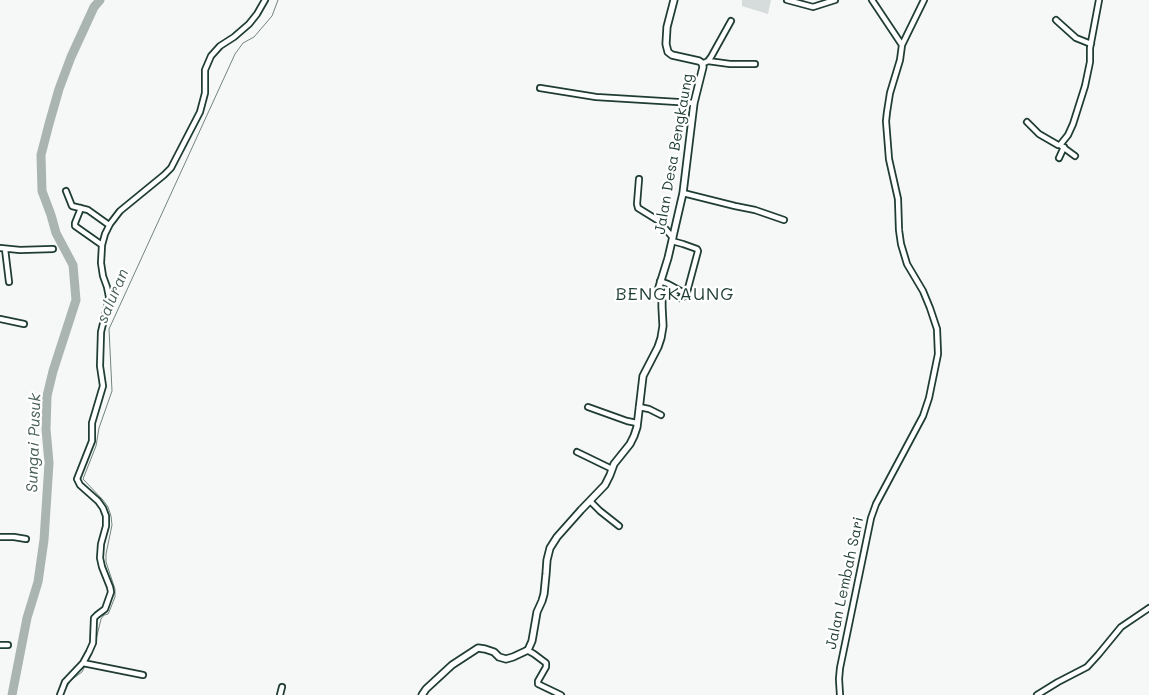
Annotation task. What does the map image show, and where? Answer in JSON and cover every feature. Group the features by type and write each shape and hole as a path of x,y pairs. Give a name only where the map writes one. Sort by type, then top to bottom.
{"street":[{"path":"60,695 65,682 85,663 93,643 94,618 105,609 111,592 100,558 106,516 98,501 77,480 92,441 92,424 103,386 100,366 101,332 108,298 108,290 102,270 102,245 105,234 120,210 172,168 202,106 205,93 205,70 209,60 220,46 240,33 249,24 265,0"},
{"name":"Jalan Desa Bengkaung","path":"527,650 532,641 537,612 544,594 550,548 557,537 605,485 615,462 633,440 643,376 658,347 662,332 662,301 658,292 683,193 694,103 702,68 705,63 672,55 668,52 666,44 667,27 674,0"},
{"path":"787,0 813,7 835,0"},
{"path":"872,0 902,45"},
{"name":"Jalan Lembah Sari","path":"840,695 840,668 871,518 876,504 928,404 938,354 937,328 923,291 902,251 898,230 898,199 889,159 886,121 890,93 900,60 902,45 924,0"},
{"path":"1059,158 1081,100 1090,62 1091,44 1099,0"},
{"path":"1056,20 1075,37 1091,44"},
{"path":"705,63 714,54 731,21"},
{"path":"705,63 755,64"},
{"path":"540,88 596,97 694,103"},
{"path":"1027,122 1042,136 1058,146 1062,146 1075,156"},
{"path":"639,179 636,204 638,208 659,220 672,239 698,251 686,294 680,298"},
{"path":"66,191 71,205 88,210 109,225"},
{"path":"683,193 755,210 784,220"},
{"path":"81,208 75,226 102,245"},
{"path":"9,282 3,248 20,250 53,249"},
{"path":"660,282 668,284 686,294"},
{"path":"0,319 24,324"},
{"path":"588,407 637,423"},
{"path":"639,407 649,409 661,415"},
{"path":"577,452 612,468"},
{"path":"590,501 619,526"},
{"path":"0,537 26,539"},
{"path":"1037,695 1057,682 1087,667 1121,627 1149,608"},
{"path":"0,645 8,645"},
{"path":"422,695 452,665 478,648 494,652 499,657 506,658 513,657 527,650 546,664 538,684 561,695"},
{"path":"85,663 143,675"},
{"path":"280,695 282,687"}],"shaded area":[{"path":"742,0 771,0 768,14 742,6"}],"waterway":[{"name":"Sungai Pusuk","path":"12,695 27,618 38,582 44,540 49,463 46,429 47,396 76,300 73,265 56,233 42,191 41,155 59,89 71,57 94,7 100,0"},
{"name":"saluran","path":"92,651 101,619 104,615 108,614 115,597 115,589 106,562 112,525 111,516 103,500 83,479 96,446 99,428 112,391 109,329 235,54 243,43 254,37 272,16 278,0"},
{"name":"saluran","path":"87,662 90,654"},
{"name":"saluran","path":"63,693 71,680 82,672 85,666"}],"district":[{"name":"BENGKAUNG","path":"675,294"}]}
